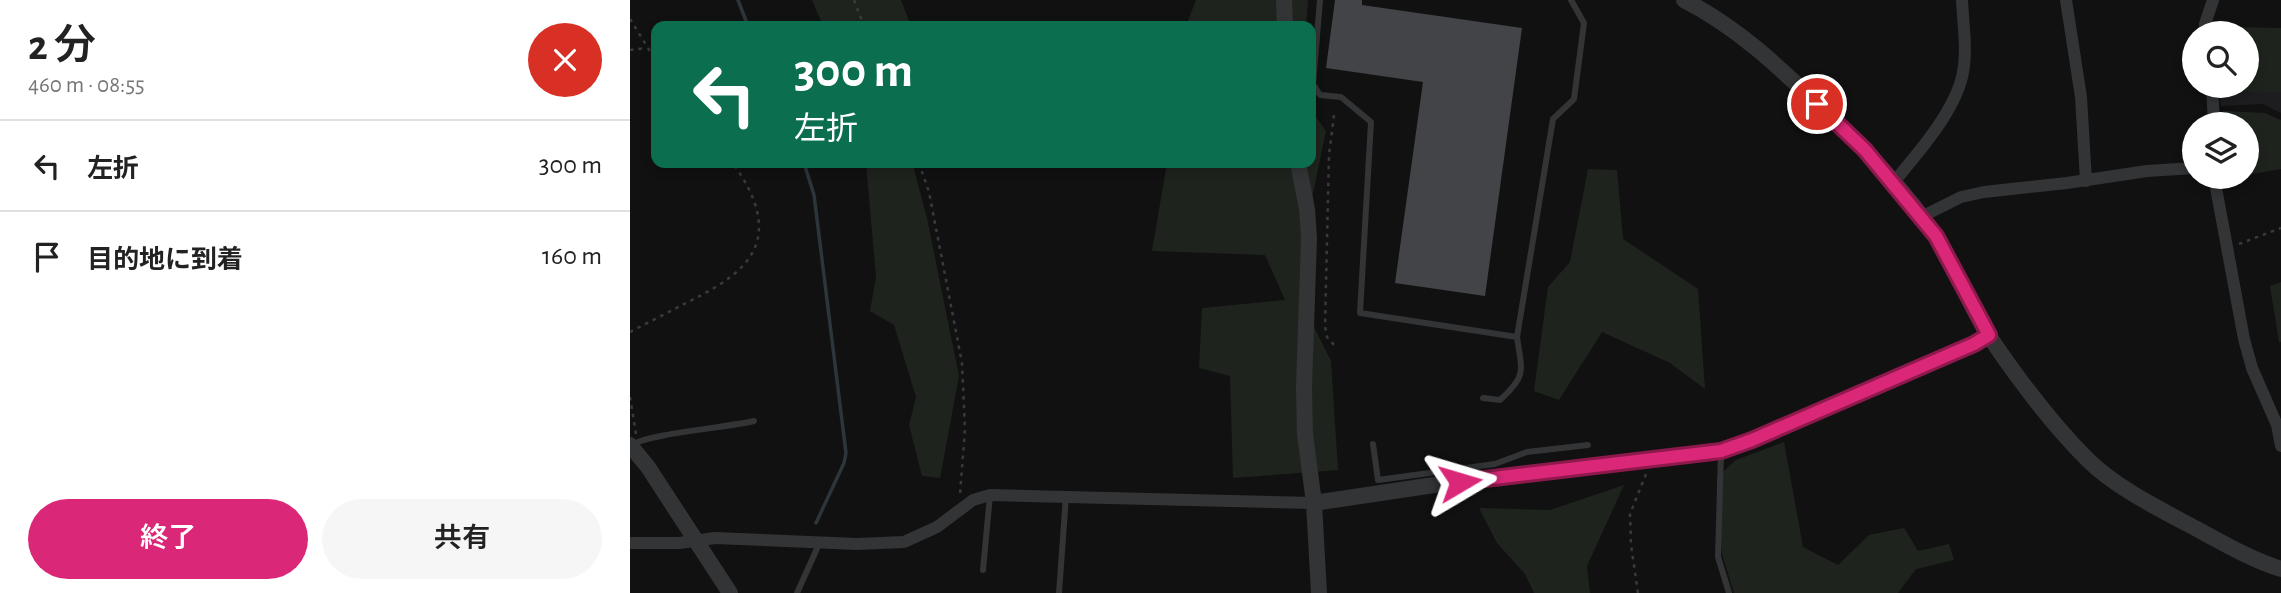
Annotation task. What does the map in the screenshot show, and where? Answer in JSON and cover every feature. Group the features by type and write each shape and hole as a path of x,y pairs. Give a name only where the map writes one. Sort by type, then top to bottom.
{"street":[{"path":"1284,0 1285,21"},
{"path":"1684,0 1715,15 1767,55 1865,150 1921,216 1951,261 1989,335 2050,418 2090,462 2162,511 2239,552 2281,569"},
{"path":"1893,183 1942,117 1958,87 1964,63 1962,0"},
{"path":"2066,0 2081,97 2086,181"},
{"path":"2206,21 2213,0"},
{"path":"1299,168 1307,209 1309,238 1305,434 1314,503 1319,593"},
{"path":"1921,216 1961,197 1984,192 2182,169"},
{"path":"2216,189 2252,368 2277,425 2281,446"},
{"path":"630,543 679,543 715,538 867,544 904,542 937,527 973,500 990,495 1314,503 1447,483 1721,451 1767,434 1974,344 1989,335"},
{"path":"633,444 730,593"}],"lane":[{"path":"1316,42 1320,0"},
{"path":"1483,398 1500,400 1518,383 1522,368 1517,337 1553,119 1574,99 1584,23 1572,0"},
{"path":"1316,90 1320,95 1341,97 1371,122 1360,313 1517,337"},
{"path":"633,444 754,421"},
{"path":"1373,444 1378,480 1495,464 1527,452 1588,445"},
{"path":"1721,451 1718,557 1729,593"},
{"path":"983,570 990,495"},
{"path":"1059,593 1066,496"},
{"path":"797,593 820,542"}],"path":[{"path":"854,0 862,21"},
{"path":"630,19 651,54"},
{"path":"630,50 646,48"},
{"path":"1334,115 1329,155 1325,326 1327,337 1334,345"},
{"path":"630,332 717,287 741,271 749,260 757,241 757,215 748,186 736,168"},
{"path":"921,168 929,192 962,363 965,429 960,508"},
{"path":"2226,249 2281,228"},
{"path":"630,397 633,444"},
{"path":"1639,593 1631,545 1630,514 1653,458"}],"shaded area":[{"path":"812,0 901,0 909,21 821,21"},
{"path":"1196,0 1308,0 1306,21 1188,21"},
{"path":"2259,28 2281,28 2281,113 2263,104 2221,106 2220,98 2259,98"},
{"path":"2259,28 2281,28 2281,92 2259,92"},
{"path":"2259,113 2281,120 2281,169 2259,173"},
{"path":"1316,117 1326,131 1312,198 1313,325 1331,361 1338,470 1233,478 1230,376 1199,368 1202,308 1285,300 1265,255 1152,251 1166,168 1316,168"},
{"path":"866,168 914,168 959,376 940,478 922,476 909,425 916,397 894,325 870,311 876,277"},
{"path":"1588,169 1617,170 1623,239 1698,289 1705,389 1670,363 1602,332 1559,400 1534,391 1548,287 1570,262"},
{"path":"2281,282 2281,342 2279,342 2270,286"},
{"path":"1784,442 1803,547 1838,565 1869,535 1904,528 1918,551 1949,544 1954,560 1916,569 1898,593 1734,593 1722,554 1717,477 1736,460"},
{"path":"1624,485 1587,566 1590,593 1534,593 1525,574 1497,543 1479,508 1550,510"}],"building":[{"path":"1335,0 1362,0 1362,5 1522,28 1485,296 1395,283 1423,82 1326,68"}],"waterway":[{"path":"738,0 746,21"},
{"path":"806,168 814,195 846,453 844,463 816,523"}],"route":[{"path":"1460,482 1721,451 1767,434 1974,344 1989,335 1936,236 1865,150 1817,104"}]}
